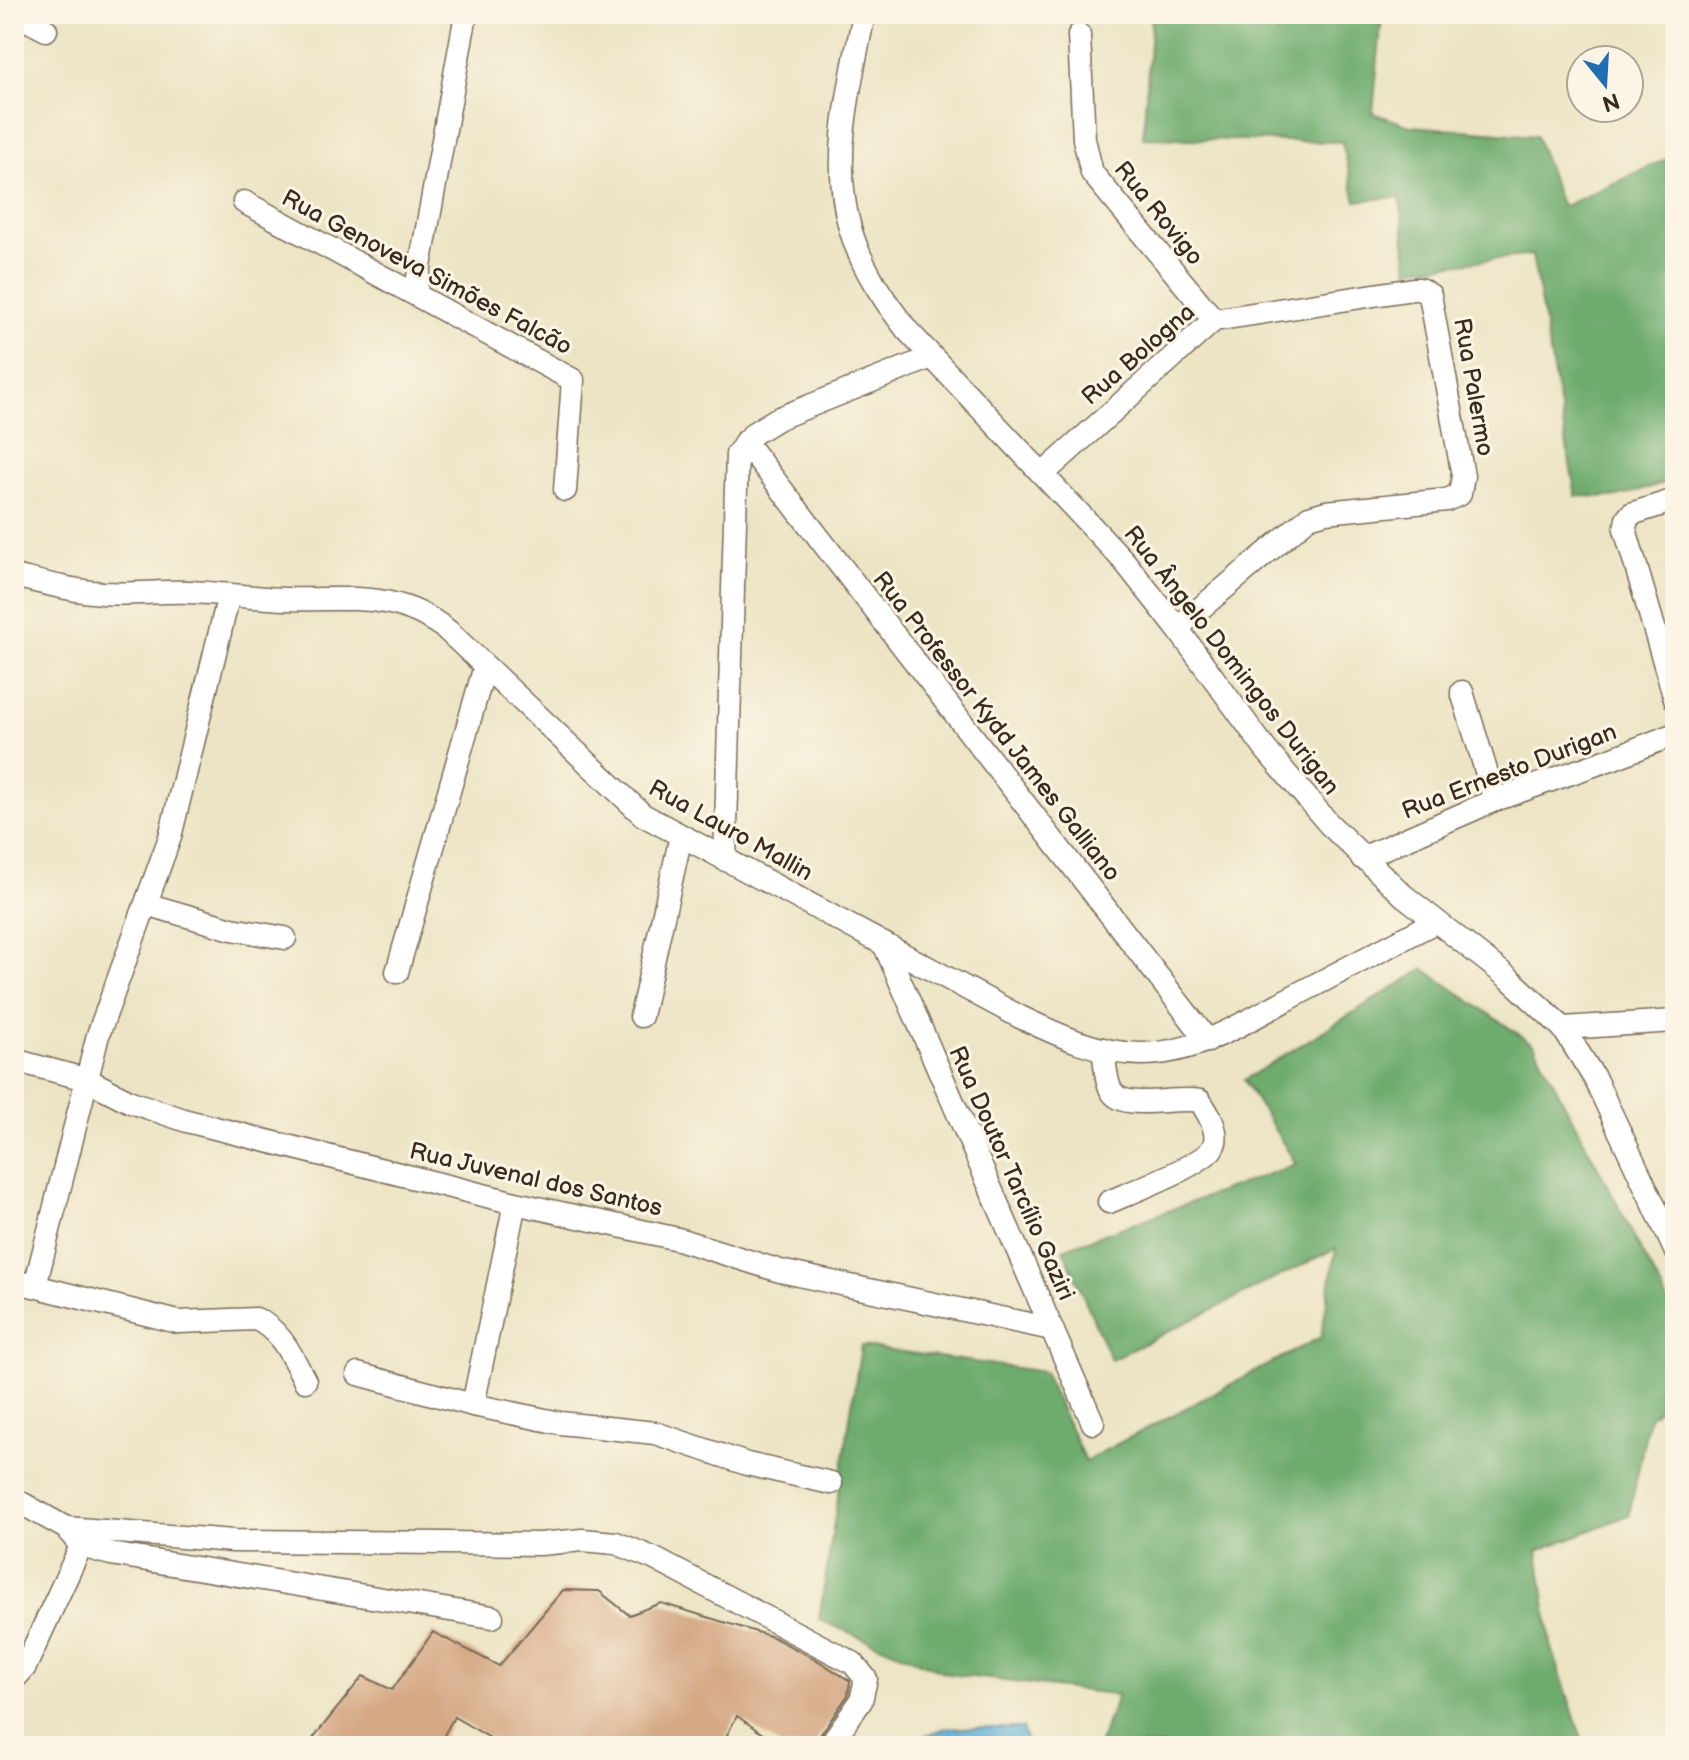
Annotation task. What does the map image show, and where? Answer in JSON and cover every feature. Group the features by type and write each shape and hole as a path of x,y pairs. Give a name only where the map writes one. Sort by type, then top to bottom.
{"street":[{"path":"15,14 46,30"},
{"path":"415,294 466,14"},
{"name":"Rua Ângelo Domingos Durigan","path":"864,14 845,131 844,189 850,227 872,280 907,330 1124,561 1266,750 1362,858 1435,922 1510,979 1563,1028 1595,1079 1674,1244"},
{"name":"Rua Rovigo","path":"1079,35 1084,139 1086,159 1092,173 1214,320"},
{"name":"Rua Genoveva Simões Falcão","path":"244,202 573,380 565,490"},
{"name":"Rua Bologna","path":"1043,474 1214,320 1413,289 1426,291"},
{"name":"Rua Palermo","path":"1177,628 1309,517 1326,512 1447,500 1460,494 1463,476 1433,301 1426,291"},
{"path":"725,860 737,454 745,442 777,419 932,357"},
{"name":"Rua Professor Kydd James Galliano","path":"745,442 1208,1041"},
{"path":"1675,500 1631,514 1625,529 1669,649 1675,699"},
{"name":"Rua Lauro Mallin","path":"14,576 103,593 188,592 307,599 351,597 414,608 432,618 485,666 631,805 725,860 1020,1017 1080,1043 1103,1049 1139,1054 1165,1053 1208,1041 1435,922"},
{"path":"229,595 170,837 98,1035 88,1080 24,1284 178,1322 256,1319 267,1324 281,1338 305,1381"},
{"path":"397,972 485,666"},
{"path":"1462,692 1495,800"},
{"name":"Rua Ernesto Durigan","path":"1362,858 1495,800 1675,734"},
{"path":"641,1016 681,836"},
{"path":"146,904 232,929 285,938"},
{"name":"Rua Doutor Tarcílio Gaziri","path":"884,944 1093,1423"},
{"path":"1563,1028 1675,1021"},
{"path":"1103,1049 1110,1090 1120,1101 1132,1103 1185,1098 1200,1101 1216,1134 1213,1148 1197,1162 1109,1202"},
{"name":"Rua Juvenal dos Santos","path":"14,1060 88,1080 131,1102 187,1121 515,1203 665,1235 805,1277 1052,1329"},
{"path":"473,1405 515,1203"},
{"path":"358,1374 473,1405 578,1426 655,1433 747,1464 831,1483"},
{"path":"14,1499 66,1528 81,1546 111,1554 492,1617"},
{"path":"66,1528 233,1541 540,1544 582,1540 616,1543 653,1558 853,1663 866,1679 861,1701 829,1746"},
{"path":"14,1679 25,1667 81,1546"}],"green space":[{"path":"1152,14 1382,14 1373,113 1410,126 1536,136 1562,207 1675,155 1675,480 1617,497 1576,496 1532,255 1408,269 1400,197 1356,201 1342,142 1143,138"},
{"path":"1424,969 1534,1045 1675,1315 1675,1396 1649,1417 1629,1515 1538,1551 1551,1645 1584,1746 1098,1746 1118,1695 949,1674 819,1620 861,1346 1044,1372 1085,1461 1321,1337 1336,1248 1111,1360 1063,1249 1296,1164 1244,1080"}],"water":[{"path":"946,1728 1022,1728 1028,1746 896,1746"}],"building":[{"path":"563,1590 599,1591 629,1615 661,1603 773,1637 850,1681 848,1695 815,1746 780,1746 737,1716 721,1746 504,1746 454,1717 438,1746 307,1746 363,1676 392,1690 433,1632 499,1666"}]}
